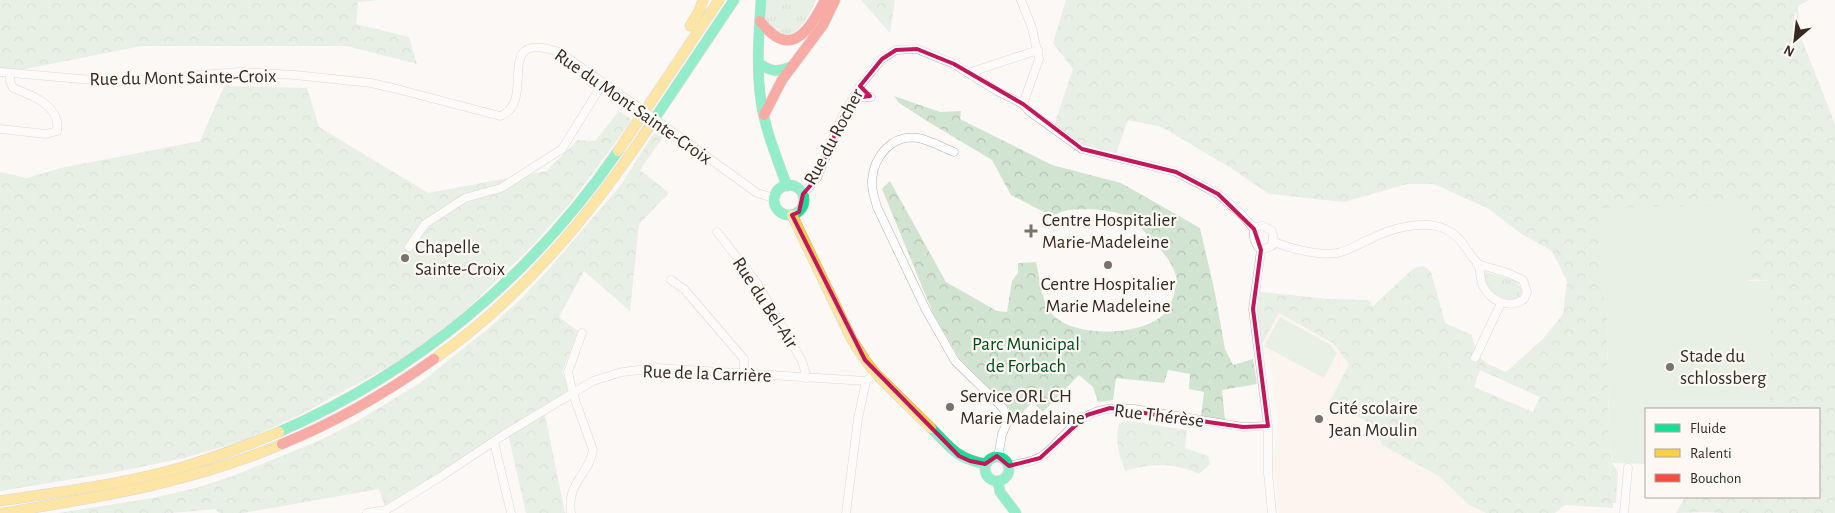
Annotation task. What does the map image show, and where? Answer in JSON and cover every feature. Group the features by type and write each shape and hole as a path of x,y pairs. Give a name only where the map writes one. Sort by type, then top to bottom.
{"main road":[{"path":"661,86 667,67 699,11 703,0"},
{"path":"0,501 136,477 196,463 261,441 326,412 406,364 453,331 499,290 531,259 565,221 610,163 719,0"},
{"path":"3,513 138,489 200,474 237,462 332,423 414,375 461,341 509,299 540,268 579,224 620,170 734,0"},
{"path":"761,0 761,98 764,115 787,186"},
{"path":"760,22 768,33 775,38 785,41 794,40 803,34 826,0"},
{"path":"764,115 790,67 823,24 835,0"},
{"path":"760,64 775,72 782,72 790,67"},
{"path":"787,186 793,186 802,194 804,203 800,211 792,215 785,215 775,205 774,198 779,190 787,186"},
{"path":"792,215 851,338 875,373 959,456 970,461 985,464"},
{"path":"998,457 1004,459 1009,466 1007,476 998,482 986,477 984,471 985,464 991,458 998,457"},
{"path":"998,482 1000,492 1016,513"}],"street":[{"path":"1021,0 1032,28 1039,59 1023,104"},
{"name":"Rue du Mont Sainte-Croix","path":"0,72 116,82 239,72 295,76 393,88 500,116 508,113 513,107 517,94 518,62 520,56 525,50 533,47 546,47 559,52 757,193 774,198"},
{"name":"Rue du Rocher","path":"802,194 817,178 842,117 860,86 882,59 896,50 917,49 954,64 997,91 1023,104 1030,112 1082,149 1176,172 1218,194 1241,214 1254,229"},
{"path":"968,73 1038,50"},
{"path":"0,129 46,134 58,131 58,123 53,110 35,96 13,88 10,74"},
{"path":"410,247 425,224 465,198 501,188 562,149 603,83"},
{"path":"853,98 871,97 860,86"},
{"path":"954,152 919,138 896,141 882,152 878,161 872,180 873,193 877,207 926,310 956,361 1003,408 1008,421 1002,434 998,457"},
{"path":"1274,242 1314,252 1338,253 1349,250 1383,233 1404,228 1432,225 1444,228 1455,234 1463,243 1477,264 1483,285 1493,299 1501,303 1514,304 1524,299 1527,292 1523,280 1508,273 1477,264"},
{"path":"1261,250 1272,246 1274,242 1273,235 1268,228 1262,226 1254,229 1255,240 1261,250 1253,309 1268,426 1268,473 1272,513"},
{"name":"Rue du Bel-Air","path":"717,232 757,283 802,361 807,378"},
{"path":"671,280 684,289 744,359 744,374"},
{"path":"1475,358 1501,303"},
{"path":"571,513 569,504 572,491 592,458 593,450 572,394 568,372 582,333"},
{"name":"Rue de la Carrière","path":"387,511 572,394 594,381 622,372 656,368 866,381"},
{"path":"846,513 858,419 866,381 875,373"},
{"name":"Rue Thérèse","path":"1009,466 1040,458 1071,427 1087,415 1100,409 1134,409 1243,427 1268,426"},
{"path":"494,442 511,513"},
{"path":"1624,513 1628,468"},
{"path":"367,513 387,511"}],"highlighted area":[{"path":"917,49 954,64 1023,104 1082,149 1176,172 1218,194 1254,229 1261,250 1253,309 1268,426 1243,427 1110,408 1087,415 1040,458 1009,466 997,456 985,464 970,461 959,456 865,360 792,215 799,212 803,194 817,178 842,117 853,98 870,96 860,86 882,59 896,50"}],"shaded area":[{"name":"Cité scolaire Jean Moulin","path":"1279,313 1333,343 1349,364 1330,402 1376,427 1382,445 1439,476 1469,505 1486,513 1279,513 1273,464 1278,424 1276,405 1269,354 1263,354 1261,346"}],"green space":[{"path":"0,0 379,0 358,2 356,24 409,37 417,64 347,46 141,46 0,74"},
{"path":"766,0 816,0 811,11 798,29 788,35 782,35 766,23"},
{"path":"861,0 895,0 890,33"},
{"path":"1066,0 1809,0 1798,6 1800,35 1835,124 1835,513 1676,513 1684,498 1820,498 1820,408 1770,408 1770,280 1602,279 1607,316 1609,438 1612,463 1618,472 1616,503 1613,503 1613,508 1565,505 1555,513 1486,513 1469,505 1439,476 1382,445 1376,427 1330,401 1349,364 1333,343 1279,313 1261,346 1257,314 1260,292 1328,299 1368,300 1373,306 1414,268 1424,266 1431,272 1445,323 1472,335 1476,350 1482,360 1506,372 1543,339 1563,314 1567,281 1552,251 1520,233 1489,209 1434,184 1407,184 1344,202 1269,194 1231,168 1162,127 1128,120 1116,153 1084,146 1054,125 1073,69 1053,43","holes":["1480,370 1540,397 1533,412 1474,387"]},
{"path":"224,86 307,88 319,127 428,193 546,171 578,140 595,141 619,111 632,120 572,201 534,244 472,304 430,340 390,366 298,416 243,441 184,458 116,472 0,491 0,172 26,178 61,168 200,141"},
{"name":"Parc Municipal de Forbach","path":"894,96 940,112 961,111 960,119 1052,165 1121,183 1200,228 1215,293 1225,349 1233,365 1253,359 1257,384 1222,390 1225,420 1201,416 1204,392 1189,389 1190,374 1168,370 1164,383 1116,378 1113,400 1098,402 1093,387 1079,375 1043,412 1032,402 1016,420 1007,406 959,358 933,313 882,189 890,181 946,282 997,311 1007,312 1012,281 1018,273 1018,263 1036,262 1046,304 1053,315 1063,322 1076,328 1092,331 1108,332 1140,327 1153,322 1163,315 1168,308 1176,286 1174,270 1171,263 1137,223 1126,216 1111,211 1085,209 1065,211 1052,216 1011,195 992,160 899,103"},
{"path":"654,133 663,137 640,170 669,193 639,224 630,311 584,271 559,317 578,331 562,372 570,389 545,415 565,513 526,513 507,429 385,507 379,489 243,513 219,513 216,509 172,513 58,513 153,498 196,488 233,476 318,441 354,423 420,383 489,328 522,298 620,186"},
{"path":"1751,205 1749,281 1771,280 1770,408 1645,408 1645,464 1612,463 1609,438 1607,316 1602,279 1601,208"},
{"path":"1485,272 1515,280 1522,289 1520,297 1514,301 1494,293 1485,281 1483,275"},
{"path":"1280,317 1331,345 1337,353 1324,378 1264,346"},
{"path":"1127,421 1187,430 1185,448 1208,456 1210,464 1199,474 1181,467 1163,465 1144,466 1125,471 1117,436 1119,424"}],"traffic: fast":[{"path":"647,130 734,0"},
{"path":"761,0 758,63 759,88 768,133 787,186"},
{"path":"760,64 774,70 790,67"},
{"path":"279,432 330,408 378,380 468,316 510,279 549,239 585,196 618,151"},
{"path":"789,185 799,190 804,200 799,210 789,215 779,210 774,200 779,190 789,185"},
{"path":"931,428 949,447 960,455 975,462 985,464"},
{"path":"997,457 1006,460 1009,469 1006,478 997,481 988,478 985,469 988,460 997,457"},
{"path":"998,482 1000,492 1016,513"}],"traffic: slow":[{"path":"690,26 703,0"},
{"path":"618,151 719,0"},
{"path":"434,359 496,310 551,255 601,194 647,130"},
{"path":"792,215 851,338 865,360 875,373 931,428"},
{"path":"0,501 88,488 154,475 215,457 279,432"},
{"path":"3,513 74,501 179,479 248,458 282,444"}],"traffic: jam":[{"path":"760,21 778,38 789,40 796,38 808,28 825,0"},
{"path":"764,115 782,80 823,25 835,0"},
{"path":"282,444 360,406 398,384 434,359"}],"place":[{"name":"Centre Hospitalier Marie-Madeleine","path":"1031,231"},
{"name":"Chapelle Sainte-Croix","path":"405,258"},
{"name":"Centre Hospitalier Marie Madeleine","path":"1108,265"},
{"name":"Stade du schlossberg","path":"1670,367"},
{"name":"Service ORL CH Marie Madelaine","path":"950,407"},
{"name":"Cité scolaire Jean Moulin","path":"1319,419"}]}
